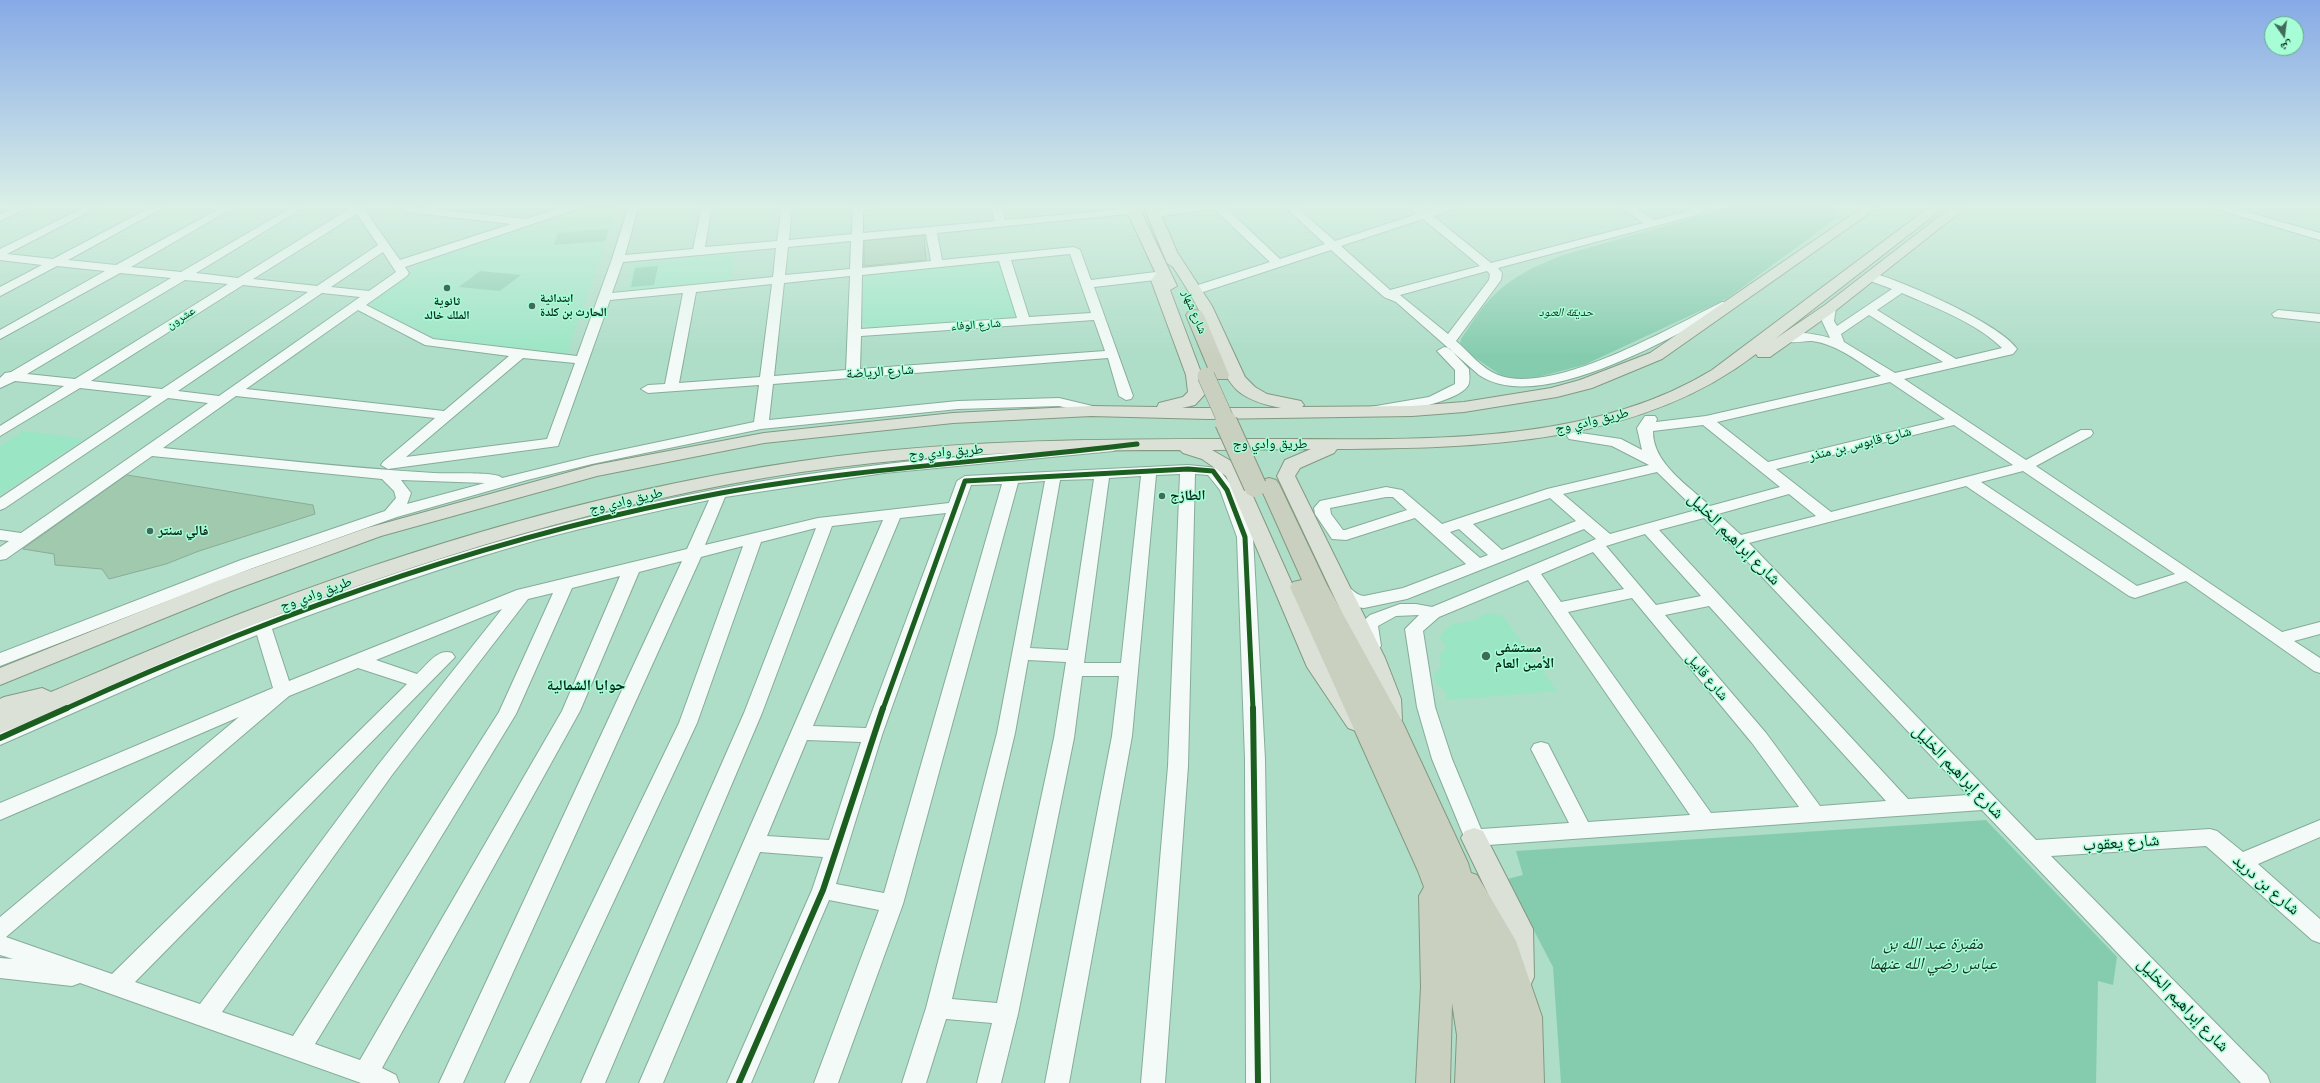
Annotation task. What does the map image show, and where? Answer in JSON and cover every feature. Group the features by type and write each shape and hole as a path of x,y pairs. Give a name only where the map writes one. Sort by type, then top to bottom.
{"highway":[{"path":"1189,316 1213,375 1262,485 1375,749 1444,867 1501,941 1526,1017 1527,1083"},
{"path":"1262,485 1390,723 1444,867 1496,1026 1497,1083"},
{"path":"1433,1083 1444,867"},
{"path":"1444,867 1461,955 1473,1035 1472,1083"}],"main road":[{"name":"شارع شهار","path":"1155,256 1164,275 1189,316"},
{"name":"شارع شهار","path":"1170,256 1189,316"},
{"path":"1172,256 1196,290 1209,315 1236,377 1244,386 1253,393 1273,402 1344,413"},
{"path":"1104,412 1208,414 1412,411 1464,407 1551,394 1586,384 1656,356 1801,256"},
{"name":"طريق وادي وج","path":"0,724 163,654 308,596 462,544 592,508 718,480 818,464 931,451 1137,444 1416,444 1494,439 1600,422 1645,408 1696,387 1740,358 1872,256"},
{"path":"1416,444 1493,445 1574,436 1647,423 1711,389 1789,338 1830,308 1896,256"},
{"path":"0,677 224,586 374,532 595,471 764,438 953,418 1104,412 1170,407 1189,401 1197,393 1194,375 1158,280 1164,275"},
{"path":"645,461 727,453 882,432 891,432 896,436 895,442 888,446 712,474 660,493"},
{"path":"1366,443 1326,449 1306,456 1292,464 1286,476 1343,590 1352,615 1374,658 1389,699 1390,723"},
{"path":"1137,444 1193,449 1220,461 1234,474 1318,667 1375,749"},
{"path":"0,708 12,703 88,686"},
{"path":"1474,838 1519,929 1520,973 1526,1017"}],"street":[{"path":"0,292 67,256"},
{"path":"0,335 142,256"},
{"path":"0,384 6,376 216,256"},
{"name":"عشرون","path":"0,432 280,256"},
{"path":"0,505 370,256"},
{"path":"0,555 403,273 391,256"},
{"path":"398,265 427,256"},
{"path":"384,471 553,443 619,256"},
{"path":"618,259 658,256"},
{"path":"761,425 781,256"},
{"path":"853,374 857,256"},
{"path":"936,256 937,264"},
{"path":"605,297 1019,256"},
{"path":"1076,256 1113,354 1126,396"},
{"path":"1270,256 1278,263"},
{"path":"1196,290 1302,256"},
{"path":"1343,256 1388,294 1400,299 1482,371 1504,382 1528,384 1587,369 1613,359 1741,298"},
{"path":"1448,342 1495,280 1496,273 1476,256"},
{"path":"1388,294 1537,256"},
{"path":"0,257 372,295"},
{"path":"1004,257 1024,321"},
{"path":"1087,284 1164,275"},
{"path":"1659,465 1645,443 1647,423 1706,420 2008,351 2010,349 1991,333 1973,323 1869,276"},
{"path":"671,388 690,289"},
{"path":"1789,338 1813,337 1837,339 1869,310 1900,289"},
{"path":"1367,412 1444,396 1456,391 1462,385 1462,369 1456,361 1390,301 1388,294"},
{"path":"357,305 430,342 520,354 582,360"},
{"path":"1830,308 1828,321 1837,339 1954,421 2025,466 2281,638 2320,668"},
{"path":"1869,310 1954,363"},
{"path":"2278,314 2320,318"},
{"name":"شارع الوفاء","path":"854,333 1098,316"},
{"path":"384,471 447,415 520,354"},
{"name":"شارع الرياضة","path":"648,389 1113,354"},
{"path":"6,376 221,400"},
{"path":"233,392 447,415"},
{"path":"0,660 247,564 391,514 522,476 761,425 958,405 1058,402 1104,412"},
{"path":"1706,420 1828,517"},
{"name":"شارع قابوس بن منذر","path":"1765,467 1954,421"},
{"path":"1738,541 2025,466 2086,433"},
{"path":"1574,436 1616,442 1659,465"},
{"path":"0,738 160,668 353,592 440,563 614,515 719,494 883,469 1073,453 1137,444"},
{"path":"148,451 464,479 522,476"},
{"path":"739,1083 823,890 873,735 965,482 965,461"},
{"path":"1440,530 1552,492 1659,465"},
{"name":"شارع إبراهيم الخليل","path":"1659,465 1738,541 2031,849 2258,1083"},
{"path":"965,482 1188,469 1213,471 1227,490 1245,537 1255,759 1258,1083"},
{"path":"1153,1083 1178,766 1188,469"},
{"path":"384,471 402,489 404,496 402,503 391,514"},
{"path":"1057,1083 1122,736 1150,472"},
{"path":"989,1083 1006,1014 1064,738 1102,474"},
{"path":"914,1083 938,1008 1006,733 1053,477"},
{"path":"826,1083 892,904 1011,479"},
{"path":"1969,481 2134,592 2188,575"},
{"path":"1374,658 1369,624 1380,616 1392,611 1426,611 1531,572 1601,542 1792,488"},
{"path":"1417,512 1346,535 1338,535 1323,514 1322,508 1324,504 1386,492 1397,492 1417,512 1440,530 1478,565"},
{"name":"شارع قابيل","path":"1552,492 1587,522 1635,592 1759,738 1815,814"},
{"path":"452,1083 694,553 719,494"},
{"path":"0,812 283,691 524,594 826,522 956,507"},
{"path":"651,1083 754,842 799,732 894,513"},
{"path":"593,1083 753,713 826,522"},
{"path":"1343,590 1355,601 1364,602 1407,593 1587,522"},
{"path":"1462,523 1499,556"},
{"path":"1648,528 1715,599 1904,808"},
{"path":"0,535 24,538"},
{"path":"517,1083 688,722 754,538"},
{"path":"366,1073 571,711 632,568"},
{"path":"1531,572 1706,822"},
{"path":"299,1049 507,714 565,584"},
{"path":"1557,609 1635,592"},
{"path":"1407,593 1426,611"},
{"path":"205,1016 385,770 524,594"},
{"path":"1652,612 1715,599"},
{"path":"1426,611 1414,629 1426,707 1442,759 1474,838 1986,802"},
{"path":"263,627 283,691"},
{"path":"2281,638 2320,628"},
{"path":"1020,654 1074,663 1128,669"},
{"path":"111,982 446,657"},
{"path":"358,661 420,682"},
{"path":"0,930 283,691"},
{"path":"799,732 873,735"},
{"path":"1541,749 1583,830"},
{"path":"2241,862 2318,831"},
{"name":"شارع يعقوب","path":"2031,849 2210,838"},
{"name":"شارع بن دريد","path":"2210,838 2241,862 2320,933"},
{"path":"754,842 835,849"},
{"path":"823,890 892,904"},
{"path":"0,945 111,982 299,1049 366,1073 387,1083"},
{"path":"0,968 111,982"},
{"path":"938,1008 1006,1014"}],"shaded area":[{"path":"436,256 601,256 567,354 436,338 370,306 371,301 421,264 413,263"},
{"path":"719,256 735,256 731,281 627,291 633,264"},
{"path":"997,260 1002,263 1018,318 881,329 870,328 862,322 865,275"},
{"path":"23,431 84,439 0,495 0,446"},
{"name":"مستشفى الأمين العام","path":"1486,614 1502,615 1557,691 1447,700 1445,691 1436,683 1434,679 1435,673 1441,667 1440,654 1446,647 1440,638 1442,634 1453,624 1472,621"}],"green space":[{"name":"حديقة العنود","path":"1562,256 1785,256 1728,298 1584,365 1523,381 1502,376 1471,355 1460,344 1461,339 1489,300 1518,276"},
{"path":"658,266 654,285 631,287 635,268"},
{"path":"480,271 521,275 500,291 459,287"},
{"name":"مقبرة عبد الله بن عباس رضي الله عنهما","path":"1986,820 2117,957 2113,985 2098,981 2096,1083 1561,1083 1553,967 1507,879 1523,875 1516,851"}],"building":[{"path":"864,256 926,256 926,260 864,266"},
{"name":"فالي سنتر","path":"127,475 313,505 315,514 199,551 166,564 109,579 102,569 55,565 54,554 23,549"}],"cycle path":[{"path":"0,738 174,661 262,626 352,593 442,563 533,536 625,513 718,494 800,480 915,466 1137,444"},
{"path":"739,1083 823,890 873,735 965,481 1188,469 1213,471 1227,490 1245,537 1255,759 1258,1083"}],"place":[{"name":"ثانوية الملك خالد","path":"447,288"},
{"name":"ابتدائية الحارث بن كلدة","path":"532,306"},
{"name":"الطازج","path":"1162,496"},
{"name":"فالي سنتر","path":"150,531"},
{"name":"مستشفى الأمين العام","path":"1486,656"}],"district":[{"name":"حوايا الشمالية","path":"586,686"}]}
